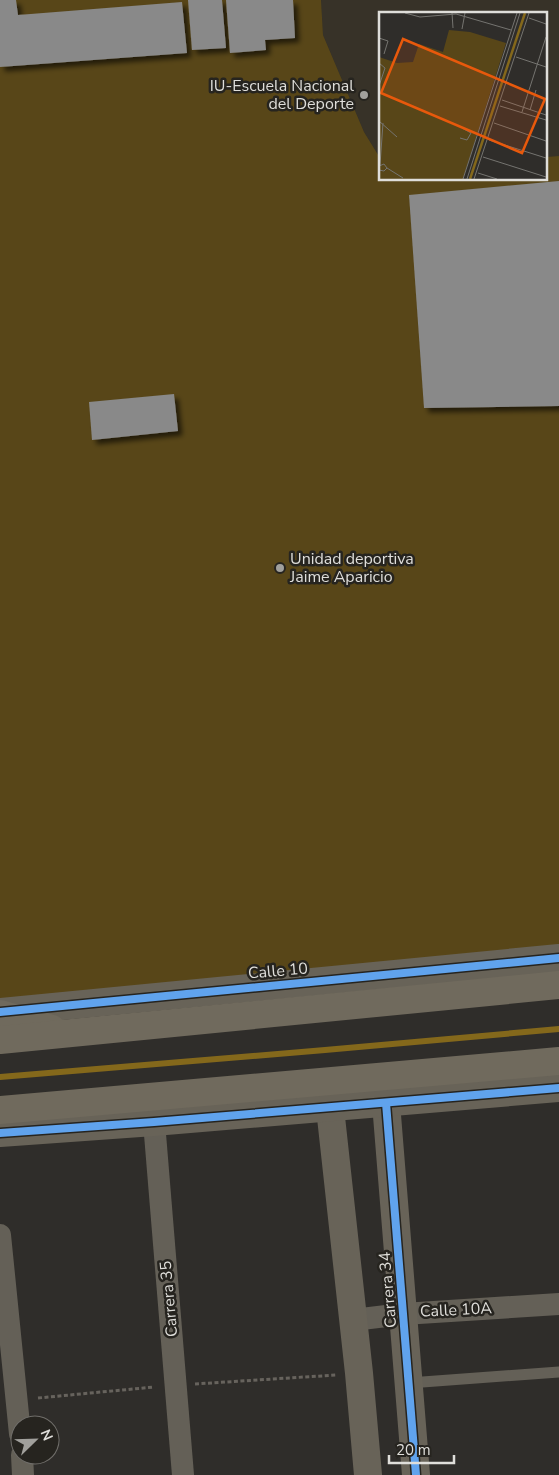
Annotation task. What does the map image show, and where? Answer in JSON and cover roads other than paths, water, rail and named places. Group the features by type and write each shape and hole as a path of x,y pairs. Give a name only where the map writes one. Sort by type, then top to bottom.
{"main road":[{"path":"0,1040 559,985"},
{"path":"0,1013 66,1032"},
{"path":"0,1110 559,1061"}],"street":[{"name":"Calle 10","path":"0,1013 559,958"},
{"path":"0,1133 330,1108 559,1088"},
{"name":"Carrera 34","path":"386,1103 416,1475"},
{"path":"330,1108 359,1373 368,1475"},
{"name":"Carrera 35","path":"154,1122 183,1475"},
{"path":"0,1235 18,1415"},
{"name":"Calle 10A","path":"353,1320 403,1314 559,1304"}],"lane":[{"path":"409,1383 559,1372"}],"waterway":[{"path":"0,1077 559,1029"}],"place":[{"name":"IU-Escuela Nacional del Deporte","path":"364,95"},
{"name":"Unidad deportiva Jaime Aparicio","path":"280,568"}]}
